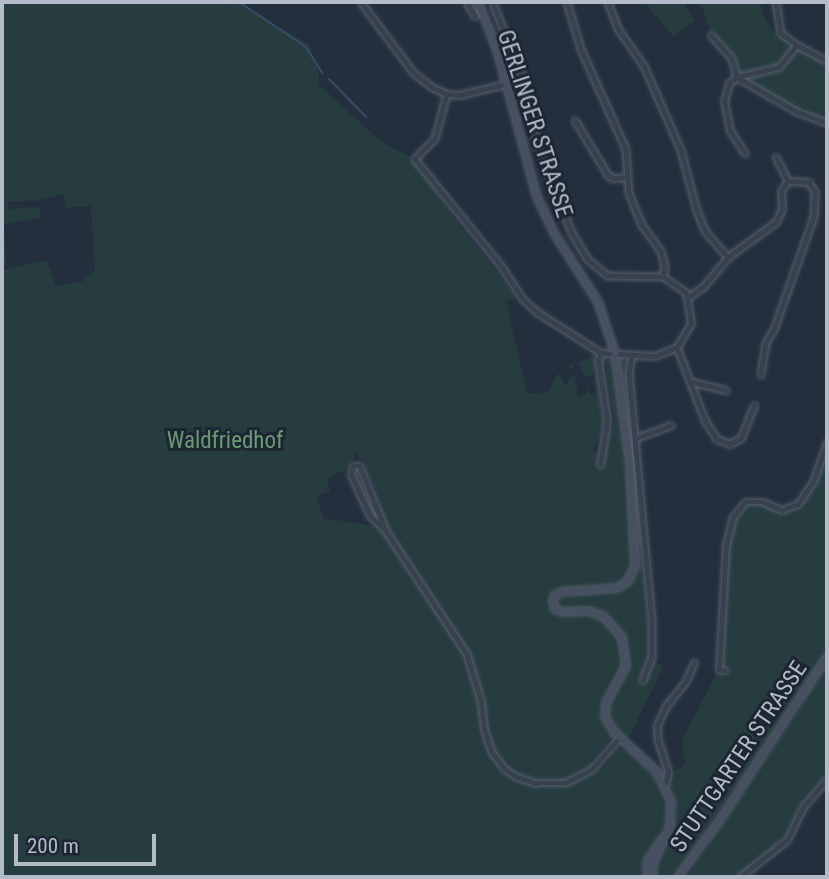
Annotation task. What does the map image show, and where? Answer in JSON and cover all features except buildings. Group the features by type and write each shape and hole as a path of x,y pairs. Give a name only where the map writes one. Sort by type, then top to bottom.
{"main road":[{"path":"478,2 491,32 537,197 559,243 598,302 615,353 630,464 635,566 628,581 618,587 561,592 554,596 553,602 557,610 563,612 589,611 603,616 622,637 626,666 604,709 607,723 646,761 665,785 672,806 669,831 648,877"},
{"name":"STUTTGARTER STRASSE","path":"680,877 827,657"}],"street":[{"path":"361,2 414,73 447,94 474,93 506,84"},
{"path":"467,2 475,16"},
{"name":"GERLINGER STRASSE","path":"492,2 517,61 536,143 559,207 587,259 607,276 663,277"},
{"path":"447,94 435,139 415,159 502,267 522,298 537,312 601,353 660,355 677,347 691,324 689,297 678,285 663,277 665,267 661,251 632,202 626,149 582,49 567,2"},
{"path":"608,2 620,30 644,66 681,150 697,211 706,232 728,257"},
{"path":"776,2 781,33 827,61"},
{"path":"711,35 732,58 737,77 796,111 827,123"},
{"path":"745,154 730,131 724,101 729,83 737,77 779,67 797,45"},
{"path":"575,120 608,175 613,178 628,177"},
{"path":"776,157 788,181"},
{"path":"689,297 705,286 728,257 776,222 782,209 781,191 788,181"},
{"path":"761,375 766,343 784,303 810,229 816,202 808,182 788,181"},
{"path":"677,347 706,423 717,439 723,443 736,442 741,438 754,406"},
{"path":"600,465 607,421 598,360 601,353"},
{"path":"632,355 629,373 653,650 643,680"},
{"path":"692,381 726,390"},
{"path":"636,438 671,425"},
{"path":"725,671 719,670 726,545 733,517 744,502 763,502 782,510 798,504 808,492 827,442"},
{"path":"386,531 370,516 351,474 353,466 359,465 363,470 386,531 467,654 481,699 485,731 492,751 505,769 536,783 565,783 578,779 592,769 620,738"},
{"path":"665,785 668,772 658,742 657,726 662,712 681,690 694,663"},
{"path":"740,877 787,840 803,807 827,779"}],"green space":[{"name":"Waldfriedhof","path":"2,2 228,2 229,9 229,2 243,2 253,12 308,44 319,73 319,85 383,143 415,159 453,217 515,298 506,301 527,394 548,392 557,375 576,360 573,368 568,367 559,375 566,385 574,373 578,396 587,394 587,385 590,395 596,394 594,374 584,377 579,363 593,355 603,422 600,437 592,451 599,453 598,464 602,465 614,421 606,365 601,365 601,360 610,360 613,365 629,474 632,564 626,577 618,583 555,590 560,597 617,591 631,582 637,570 635,492 620,361 629,359 650,656 663,668 628,739 618,731 590,762 603,768 617,748 626,749 650,772 665,793 668,810 666,827 643,863 640,877 2,877 2,270 47,260 56,286 84,281 84,277 95,271 91,206 66,208 64,194 40,200 8,202 9,209 39,207 41,217 3,224 7,265 2,266","holes":["355,453 364,463 376,490 387,528 323,518 317,496 330,491 327,481 337,472 342,473 353,461"]},
{"path":"644,2 683,2 695,20 674,37"},
{"path":"697,2 760,2 765,20 774,32 827,60 827,124 738,80 732,58 711,35 703,8"},
{"path":"827,442 827,652 781,725 729,795 689,856 672,877 656,877 654,867 671,836 676,816 675,796 666,777 687,762 684,760 682,740 719,669 726,545 731,521 745,502 754,501 782,510 798,504 808,492"},
{"path":"827,662 827,774 799,808 789,830 773,849 738,877 686,877 804,703 803,699"}],"waterway":[{"path":"239,2 306,47 322,73"},
{"path":"329,79 366,117"}]}
